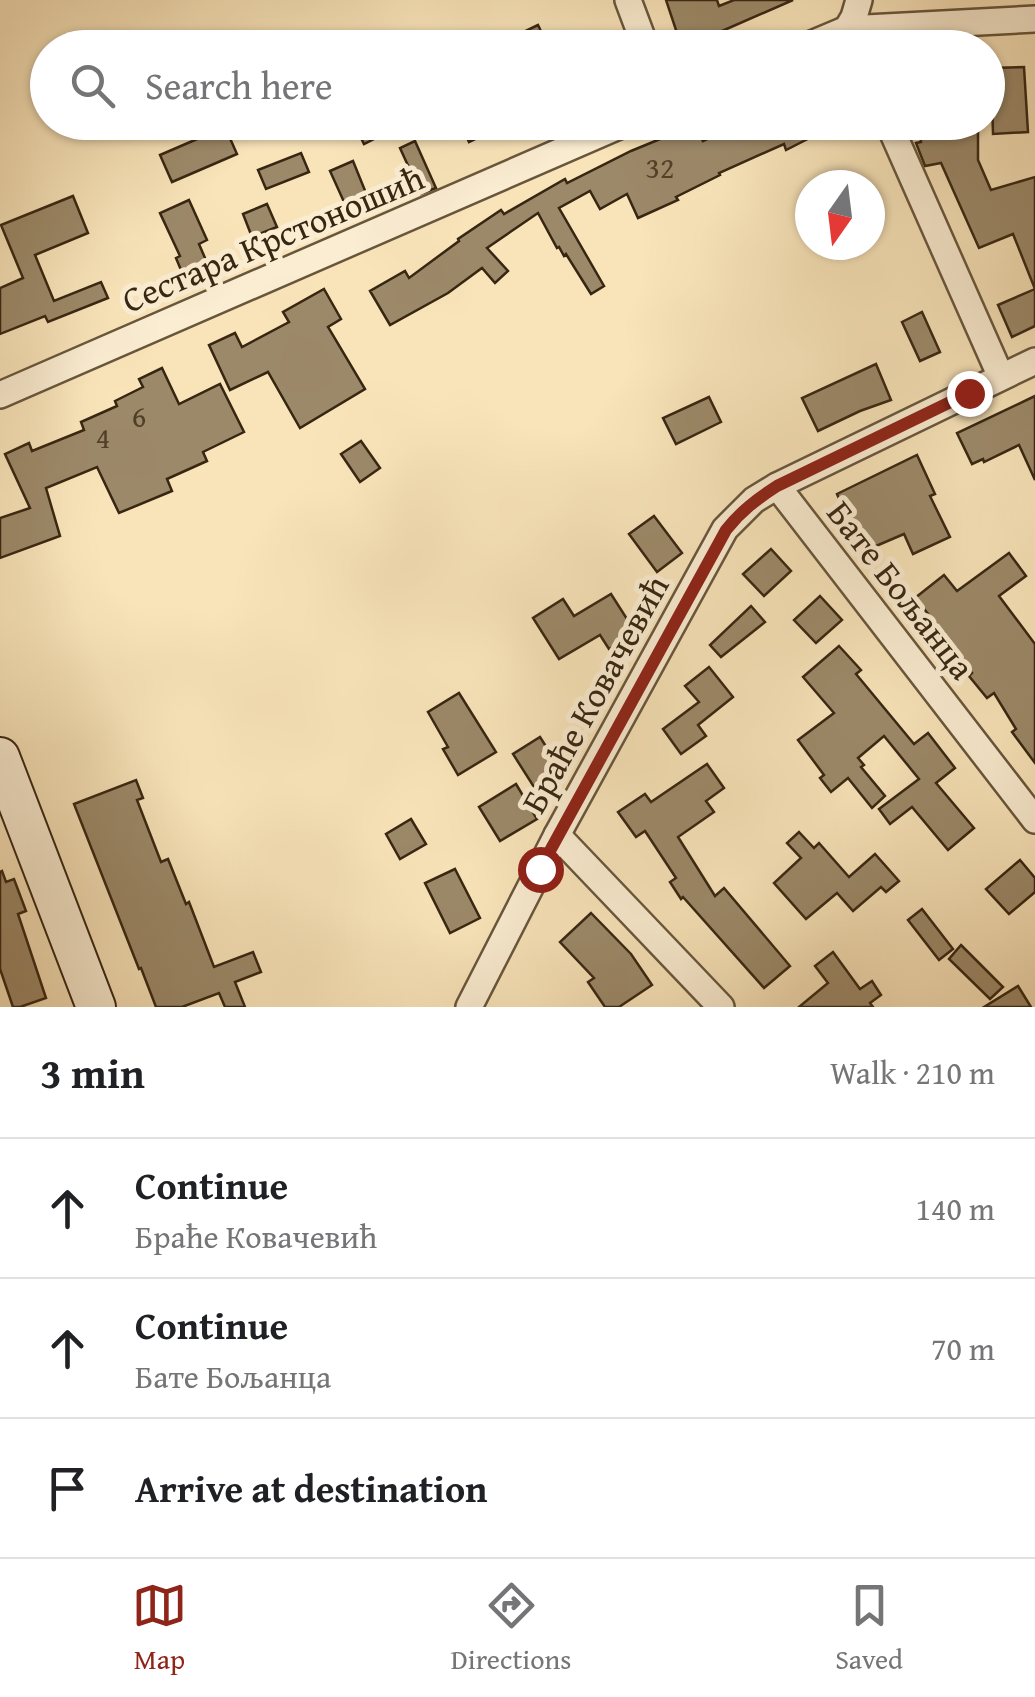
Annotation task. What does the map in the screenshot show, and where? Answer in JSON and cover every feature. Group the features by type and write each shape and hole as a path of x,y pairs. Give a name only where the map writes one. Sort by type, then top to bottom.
{"main road":[{"path":"0,757 96,1007"}],"street":[{"path":"628,0 639,30"},
{"path":"852,30 858,0"},
{"path":"928,30 1035,19"},
{"name":"Сестара Крстоношић","path":"0,396 587,140"},
{"path":"896,140 1002,378"},
{"name":"Бате Бољанца","path":"1035,361 777,486 1035,820"},
{"name":"Браће Ковачевић","path":"468,1007 557,835 726,530 754,500 777,486"},
{"path":"557,835 721,1007"}],"building":[{"path":"666,0 717,0 719,6 734,0 793,0 724,30 676,30"},
{"path":"1024,67 1028,132 1005,133 1005,68"},
{"path":"195,140 231,140 237,154 172,182 160,155"},
{"path":"658,140 806,140 786,150 784,144 719,173 676,197 678,200 638,218 627,194 600,209 590,191 559,208 604,286 591,294 566,254 557,248 538,213 487,248 508,271 495,283 482,268 448,293 390,325 370,291 405,271 409,278 501,210 504,214 565,179 567,183"},
{"path":"978,140 978,160 991,190 1035,177 1035,289 1013,234 979,248 941,163 925,166 916,143"},
{"path":"415,141 436,188 421,194 400,148"},
{"path":"301,153 309,172 266,189 258,170"},
{"path":"353,161 366,193 344,202 330,171"},
{"path":"73,196 88,233 35,255 54,301 101,282 108,298 48,322 45,316 0,334 0,288 23,278 1,225"},
{"path":"189,200 207,240 199,244 211,272 186,282 176,258 180,256 160,213"},
{"path":"267,204 277,227 252,237 243,214"},
{"path":"324,289 341,319 328,327 365,389 300,428 268,372 230,390 209,345 235,333 242,347 289,322 283,312"},
{"path":"1035,289 1035,326 1012,337 998,305"},
{"path":"922,312 940,352 920,361 902,322"},
{"path":"876,364 891,400 818,431 802,398"},
{"path":"162,368 179,404 220,384 244,432 203,452 207,461 167,479 172,491 119,513 97,467 46,488 60,536 0,558 0,518 30,508 5,454 29,443 32,451 84,430 81,422 117,406 115,401 143,387 139,379"},
{"path":"1035,396 1035,480 1019,445 972,464 957,433"},
{"path":"709,397 721,422 676,444 663,418"},
{"path":"361,441 380,468 360,482 341,454"},
{"path":"917,455 935,494 930,496 950,537 913,554 904,534 862,552 837,494"},
{"path":"654,516 682,553 657,572 629,534"},
{"path":"771,549 791,571 764,596 743,574"},
{"path":"1009,553 1026,576 999,596 1035,644 1035,763 1012,732 1016,729 994,693 987,698 915,598 944,575 957,591"},
{"path":"611,594 636,633 609,649 600,635 559,659 533,618 563,599 574,616"},
{"path":"820,596 842,620 816,643 794,620"},
{"path":"751,606 765,622 721,657 710,645"},
{"path":"839,646 861,670 856,674 914,744 928,733 955,768 936,783 974,828 948,850 912,807 890,824 879,809 919,779 884,736 858,758 885,796 872,808 848,778 831,792 820,778 824,775 798,740 834,713 803,677"},
{"path":"709,667 733,697 698,725 706,736 681,754 663,729 699,702 685,686"},
{"path":"459,693 496,752 458,775 443,749 448,747 428,712"},
{"path":"540,737 561,770 534,787 513,754"},
{"path":"707,764 724,788 706,801 714,812 678,837 715,896 724,888 790,966 764,988 681,899 670,882 676,878 645,831 636,837 618,812 645,794 651,802"},
{"path":"136,780 143,798 137,800 161,862 168,859 214,967 253,952 261,972 235,982 245,1007 225,1007 219,993 182,1007 156,1007 74,804"},
{"path":"516,784 537,819 500,841 479,807"},
{"path":"411,819 426,844 400,859 386,834"},
{"path":"799,832 814,848 819,843 849,877 875,854 899,881 886,892 881,887 853,911 837,893 806,919 774,883 801,858 787,843"},
{"path":"1020,860 1035,878 1035,892 1009,914 986,889"},
{"path":"455,869 480,918 450,933 425,883"},
{"path":"2,871 6,882 14,879 26,911 18,914 46,998 20,1007 13,1007 0,969"},
{"path":"922,909 953,949 939,960 908,920"},
{"path":"591,913 631,954 652,985 619,1007 605,1007 588,982 594,978 560,942"},
{"path":"961,945 1003,987 990,999 949,959"},
{"path":"833,952 860,989 872,981 881,995 870,1003 873,1007 799,1007 828,983 815,966"},
{"path":"1018,986 1031,1007 984,1007"}],"route":[{"path":"540,869 726,530 739,514 777,486 969,393"}]}
